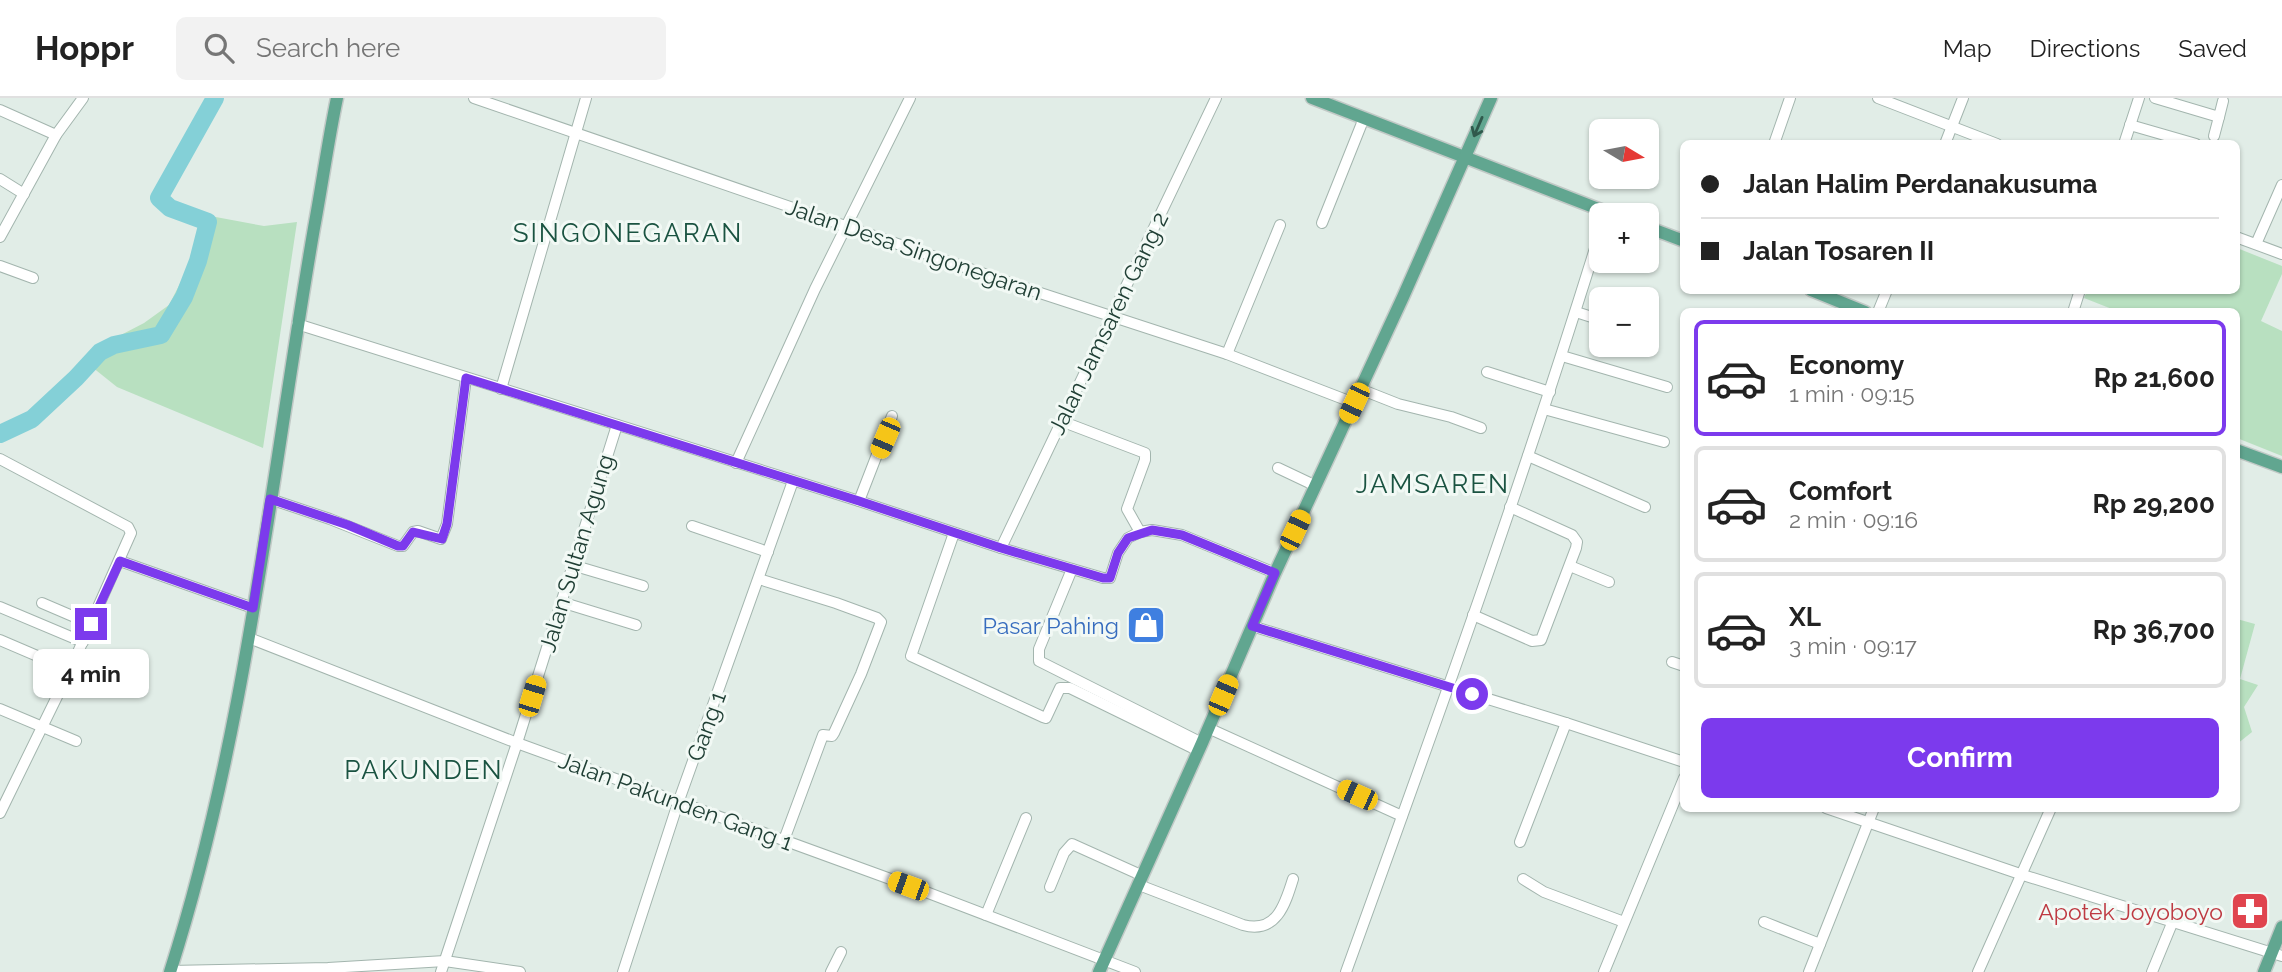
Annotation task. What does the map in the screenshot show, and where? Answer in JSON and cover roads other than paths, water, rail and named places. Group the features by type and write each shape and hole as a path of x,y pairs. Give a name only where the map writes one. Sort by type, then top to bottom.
{"main road":[{"path":"170,972 202,862 248,638 337,98"},
{"path":"1312,98 1589,206"},
{"path":"1101,966 1275,573 1491,98"},
{"path":"1659,232 1680,240"},
{"path":"1821,294 1855,308"},
{"path":"2240,451 2282,467"},
{"path":"2264,972 2277,954 2282,927"}],"street":[{"path":"0,237 56,135 83,98"},
{"name":"Jalan Desa Singonegaran","path":"474,98 1227,354 1354,403"},
{"path":"501,389 586,98"},
{"path":"736,463 846,225 910,98"},
{"name":"Jalan Jamsaren Gang 2","path":"1001,548 1216,98"},
{"path":"1775,140 1790,98"},
{"path":"1878,98 1986,140"},
{"path":"1947,140 1963,98"},
{"path":"2125,140 2139,98"},
{"path":"2155,98 2219,117"},
{"path":"2214,136 2223,102"},
{"path":"0,110 56,135"},
{"path":"1322,223 1364,118"},
{"path":"2130,125 2182,140"},
{"path":"0,179 24,194"},
{"path":"2256,244 2282,185"},
{"path":"1227,354 1280,225"},
{"path":"2240,238 2282,254"},
{"path":"0,266 33,278"},
{"path":"1346,972 1528,456 1589,269"},
{"path":"1576,312 1589,316"},
{"path":"298,324 1103,578 1110,578 1123,543 1128,538 1152,530 1173,532 1275,573"},
{"path":"1562,356 1667,387"},
{"path":"1486,372 1550,392"},
{"path":"270,499 348,525 398,546 403,546 413,532 442,539 447,524 466,378"},
{"path":"1360,389 1398,404 1451,417 1481,428"},
{"path":"1544,409 1664,442"},
{"path":"859,501 892,416"},
{"path":"1061,422 1145,454 1127,509 1140,532"},
{"name":"Jalan Sultan Agung","path":"441,972 517,743 617,425"},
{"path":"1528,456 1645,508"},
{"path":"0,459 130,528 130,538 120,561 0,813"},
{"path":"1278,468 1315,486"},
{"name":"Gang 1","path":"623,972 678,803 793,481"},
{"path":"1473,615 1539,642 1570,566 1577,542 1572,535 1510,507"},
{"path":"692,526 768,552"},
{"path":"954,533 911,656 1043,718 1049,713 1060,688 1070,688 1200,747"},
{"path":"120,561 253,608"},
{"path":"572,565 643,586"},
{"path":"1570,566 1609,582"},
{"path":"1072,569 1039,649 1039,661 1200,747"},
{"path":"759,579 835,603 877,618 881,622 834,733 832,736 822,735 784,840"},
{"path":"561,601 636,625"},
{"path":"42,603 91,624"},
{"path":"0,607 83,642"},
{"path":"1252,626 1680,761"},
{"name":"Jalan Pakunden Gang 1","path":"248,638 517,743 986,915 1101,966 1135,972"},
{"path":"0,640 70,670"},
{"path":"1672,662 1680,665"},
{"path":"0,709 76,741"},
{"path":"1520,842 1566,723"},
{"path":"1208,728 1402,816"},
{"path":"1604,972 1680,788"},
{"path":"1838,812 2023,875 2277,954"},
{"path":"1809,972 1873,812"},
{"path":"1978,972 2049,812"},
{"path":"986,915 1026,818"},
{"path":"1050,887 1064,853 1072,844 1141,880 1243,925 1257,928 1269,923 1281,910 1293,878"},
{"path":"1523,879 1544,892 1624,922"},
{"path":"1764,922 1820,944"},
{"path":"2152,972 2173,922"},
{"path":"831,972 841,952"},
{"path":"170,972 327,970 445,961 520,972"}],"waterway":[{"path":"0,434 32,419 100,352 114,345 161,335 184,297 198,261 208,222 170,208 159,198 215,98"}],"place":[{"name":"Pasar Pahing","path":"1146,625"},
{"name":"Apotek Joyoboyo","path":"2250,911"}],"district":[{"name":"SINGONEGARAN","path":"628,233"},
{"name":"JAMSAREN","path":"1433,484"},
{"name":"PAKUNDEN","path":"424,770"}]}
